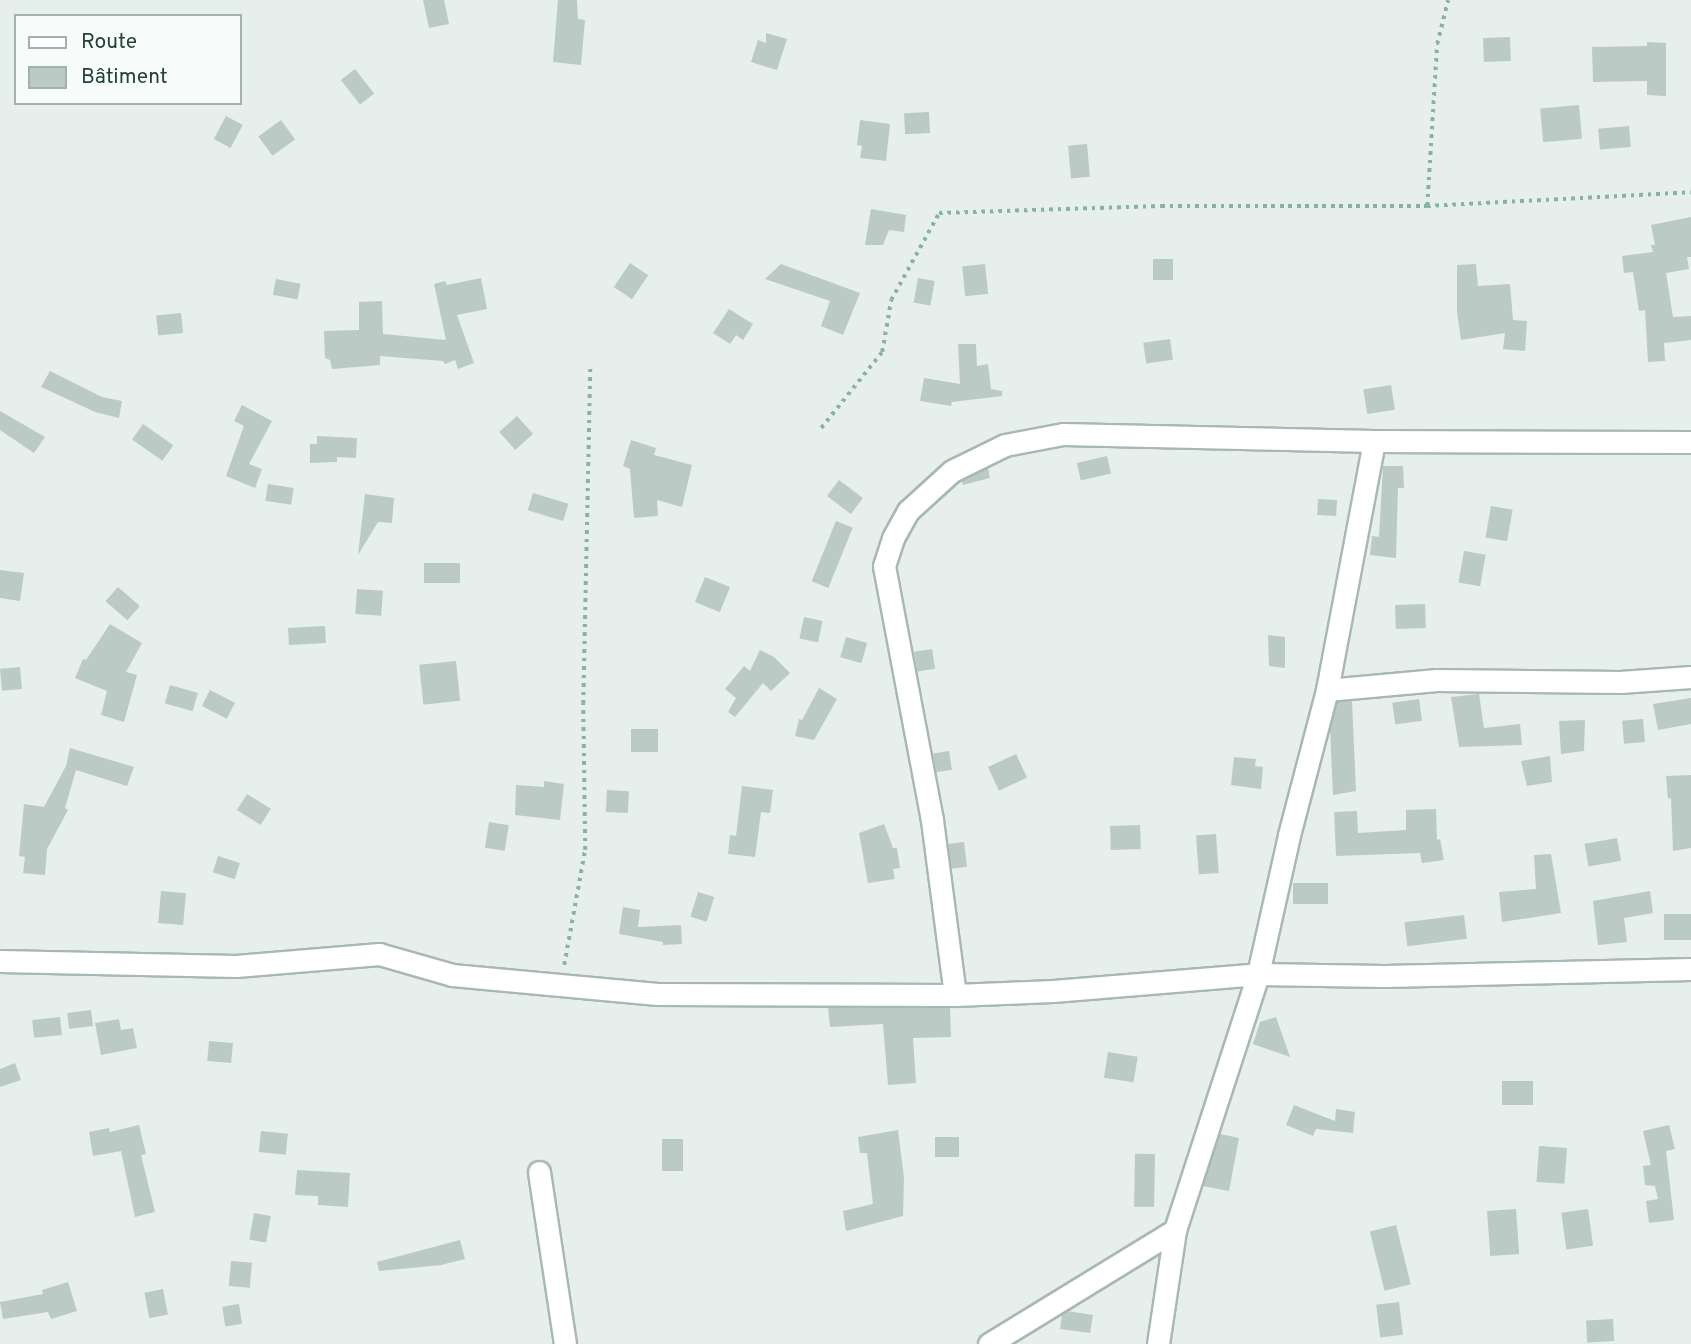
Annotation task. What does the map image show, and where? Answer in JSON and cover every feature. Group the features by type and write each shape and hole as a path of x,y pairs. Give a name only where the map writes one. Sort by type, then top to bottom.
{"street":[{"path":"955,995 932,820 884,566 893,538 908,511 952,471 1005,445 1063,434 1374,441 1691,442"},
{"path":"1158,1344 1175,1230 1258,974 1289,835 1327,690 1374,441"},
{"path":"1327,690 1437,680 1620,682 1691,677"},
{"path":"0,961 236,966 379,954 452,975 657,994 955,995 1053,991 1258,974 1384,976 1691,969"},
{"path":"539,1172 565,1344"},
{"path":"989,1344 1175,1230"}],"path":[{"path":"1426,206 1437,44 1448,0"},
{"path":"821,429 882,352 891,300 939,213 1161,206 1426,206 1691,192"},
{"path":"560,984 585,850 583,704 590,367"}],"building":[{"path":"423,0 444,0 449,24 429,28"},
{"path":"558,0 577,0 578,19 585,20 581,65 553,62"},
{"path":"766,33 787,39 777,70 751,62 758,40 766,43"},
{"path":"1510,37 1511,61 1484,62 1483,38"},
{"path":"1647,42 1666,43 1666,96 1647,95 1647,81 1593,82 1592,47 1647,46"},
{"path":"355,69 374,93 360,105 341,80"},
{"path":"1579,105 1582,139 1543,142 1540,108"},
{"path":"929,112 930,133 905,134 904,113"},
{"path":"226,116 243,125 231,148 214,139"},
{"path":"281,120 295,139 272,156 258,136"},
{"path":"860,120 890,124 886,161 860,158 862,146 857,145"},
{"path":"1629,126 1631,147 1600,150 1598,129"},
{"path":"1087,144 1090,177 1071,179 1068,146"},
{"path":"871,209 906,215 904,232 889,230 883,245 865,245"},
{"path":"1691,217 1691,257 1687,257 1689,269 1666,273 1673,317 1691,316 1691,340 1664,343 1665,361 1648,362 1645,310 1639,311 1633,272 1624,273 1622,256 1653,252 1651,245 1655,245 1651,225"},
{"path":"1153,259 1173,259 1173,280 1153,280"},
{"path":"630,263 648,275 632,299 614,287"},
{"path":"781,264 860,293 843,335 821,326 830,301 765,279"},
{"path":"985,264 988,294 965,296 962,266"},
{"path":"1476,264 1478,286 1510,284 1513,320 1527,321 1525,351 1503,349 1505,333 1461,340 1457,312 1457,265"},
{"path":"481,278 487,309 457,315 474,363 458,369 455,360 445,364 443,361 380,356 380,365 332,369 330,360 325,358 324,331 359,330 359,302 382,301 383,334 446,340 434,284 445,281 447,285"},
{"path":"918,278 935,281 930,306 914,303"},
{"path":"276,279 301,284 297,299 273,295"},
{"path":"729,309 753,324 743,340 736,335 730,344 713,333"},
{"path":"181,313 183,333 158,336 156,316"},
{"path":"1170,339 1173,360 1146,364 1143,343"},
{"path":"958,344 976,344 977,366 988,364 991,389 1002,391 1002,396 952,402 951,406 920,401 924,378 960,384"},
{"path":"50,371 102,397 122,401 119,418 95,412 41,387"},
{"path":"1391,385 1395,410 1367,414 1363,389"},
{"path":"242,405 272,421 249,464 262,469 255,488 226,476 244,426 234,421"},
{"path":"0,411 45,437 34,453 0,430"},
{"path":"517,416 533,434 515,450 499,432"},
{"path":"143,424 173,445 162,461 132,440"},
{"path":"317,436 357,438 356,458 337,457 337,462 310,463 310,444 317,444"},
{"path":"631,440 656,448 654,455 692,465 682,507 657,500 658,516 634,518 630,469 623,466"},
{"path":"1107,456 1111,474 1081,481 1077,463"},
{"path":"1383,466 1403,466 1404,488 1398,488 1396,558 1370,555 1372,536 1379,537"},
{"path":"988,468 990,478 963,485 962,481"},
{"path":"839,480 863,498 851,514 827,496"},
{"path":"268,484 294,488 291,505 265,501"},
{"path":"533,493 568,504 563,521 528,510"},
{"path":"365,494 394,498 392,523 378,522 358,555"},
{"path":"1318,499 1337,500 1336,516 1317,515"},
{"path":"1491,506 1513,510 1507,541 1485,538"},
{"path":"836,521 853,528 828,588 812,581"},
{"path":"1464,551 1486,555 1480,586 1458,583"},
{"path":"424,563 460,563 460,583 424,583"},
{"path":"0,570 24,573 20,601 0,598"},
{"path":"705,577 730,587 720,612 695,602"},
{"path":"118,587 140,606 127,620 106,601"},
{"path":"357,589 383,591 381,616 355,614"},
{"path":"1425,604 1426,628 1396,629 1395,605"},
{"path":"804,617 823,621 818,642 799,639"},
{"path":"110,624 142,643 126,672 137,675 124,722 101,715 107,691 75,678 83,659 86,660"},
{"path":"325,626 326,643 289,645 288,628"},
{"path":"1268,635 1285,637 1285,668 1269,666"},
{"path":"846,637 867,643 861,663 840,657"},
{"path":"932,649 935,669 917,672 914,652"},
{"path":"760,650 774,657 790,673 771,691 763,683 735,717 728,712 736,698 725,689 744,666 750,671"},
{"path":"456,661 460,701 423,705 419,665"},
{"path":"20,667 22,689 2,691 0,669"},
{"path":"170,685 198,693 193,711 165,703"},
{"path":"819,688 837,699 814,740 795,736 799,719 802,720"},
{"path":"210,690 235,703 227,719 202,706"},
{"path":"1479,694 1484,728 1520,724 1522,745 1459,747 1451,697"},
{"path":"1691,698 1691,724 1658,730 1653,704"},
{"path":"1419,699 1422,721 1395,725 1392,703"},
{"path":"1352,701 1356,791 1333,795 1330,729 1337,702"},
{"path":"1643,719 1645,742 1624,744 1622,721"},
{"path":"1585,720 1584,751 1561,754 1559,721"},
{"path":"631,729 658,729 658,752 631,752"},
{"path":"70,748 134,767 127,786 76,770 65,808 68,810 47,849 45,875 23,873 25,857 19,856 24,804 44,807 66,766"},
{"path":"949,751 952,770 936,772 933,754"},
{"path":"1016,754 1027,778 999,791 988,767"},
{"path":"1550,756 1552,782 1527,786 1521,761"},
{"path":"1234,757 1256,759 1255,766 1263,767 1261,789 1231,785"},
{"path":"1691,775 1691,848 1673,851 1671,798 1668,799 1666,776"},
{"path":"544,781 564,784 560,820 515,815 516,785 544,787"},
{"path":"742,786 773,790 770,813 761,812 755,857 728,854 730,835 736,836"},
{"path":"607,790 629,791 628,813 606,812"},
{"path":"247,794 271,809 261,825 237,810"},
{"path":"1436,809 1437,840 1440,839 1444,860 1422,863 1420,853 1336,856 1334,812 1357,811 1358,833 1406,830 1406,810"},
{"path":"489,822 509,825 505,851 485,848"},
{"path":"884,824 893,848 897,848 900,868 893,869 895,879 868,883 859,833"},
{"path":"1140,825 1141,849 1111,850 1110,826"},
{"path":"1216,834 1219,873 1199,874 1196,835"},
{"path":"1617,838 1621,861 1588,866 1585,844"},
{"path":"964,842 967,867 951,869 948,844"},
{"path":"1551,854 1561,913 1502,922 1499,892 1536,889 1534,855"},
{"path":"218,856 240,863 235,879 213,872"},
{"path":"1293,883 1328,883 1328,904 1293,904"},
{"path":"161,891 186,893 183,925 158,923"},
{"path":"1650,891 1653,913 1624,918 1627,942 1598,945 1593,901"},
{"path":"698,892 714,897 707,922 690,917"},
{"path":"623,907 640,910 638,927 681,925 682,944 663,945 663,942 619,934"},
{"path":"1664,914 1691,914 1691,940 1664,940"},
{"path":"1464,915 1467,939 1407,946 1404,922"},
{"path":"828,1008 950,1008 951,1037 913,1038 916,1083 888,1085 883,1024 830,1027"},
{"path":"91,1010 93,1026 69,1029 67,1013"},
{"path":"60,1017 62,1035 34,1038 32,1020"},
{"path":"1276,1017 1290,1057 1253,1044 1260,1022"},
{"path":"119,1019 121,1030 133,1028 137,1048 101,1055 95,1023"},
{"path":"209,1041 233,1043 231,1063 207,1061"},
{"path":"1108,1052 1138,1057 1134,1082 1104,1078"},
{"path":"15,1063 21,1080 0,1087 0,1069"},
{"path":"1502,1081 1533,1081 1533,1105 1502,1105"},
{"path":"1294,1105 1335,1121 1336,1109 1355,1112 1353,1133 1316,1129 1313,1136 1286,1125"},
{"path":"139,1125 146,1154 141,1155 155,1212 135,1217 121,1151 93,1156 89,1132 109,1128 110,1132"},
{"path":"1669,1125 1675,1149 1666,1151 1674,1220 1649,1223 1646,1201 1658,1199 1655,1186 1645,1185 1643,1166 1651,1165 1643,1131"},
{"path":"898,1130 904,1178 903,1216 846,1231 843,1211 873,1204 867,1153 860,1153 858,1137"},
{"path":"261,1131 288,1134 286,1155 259,1152"},
{"path":"1220,1134 1239,1138 1229,1191 1203,1186"},
{"path":"935,1137 959,1137 959,1157 935,1157"},
{"path":"662,1139 683,1139 683,1171 662,1171"},
{"path":"1539,1146 1567,1148 1564,1184 1536,1182"},
{"path":"1135,1154 1155,1154 1154,1207 1134,1207"},
{"path":"297,1170 350,1173 348,1207 318,1205 318,1196 295,1195"},
{"path":"1516,1209 1519,1254 1490,1256 1487,1211"},
{"path":"1588,1209 1593,1246 1566,1249 1561,1213"},
{"path":"254,1213 271,1216 266,1243 249,1240"},
{"path":"1396,1225 1411,1284 1385,1291 1370,1232"},
{"path":"460,1240 465,1259 441,1265 379,1271 377,1262"},
{"path":"231,1261 252,1263 250,1288 229,1286"},
{"path":"68,1282 77,1311 51,1319 48,1312 3,1319 0,1302 43,1294 42,1290"},
{"path":"163,1289 168,1315 149,1318 144,1293"},
{"path":"1399,1302 1403,1335 1380,1338 1376,1305"},
{"path":"239,1304 242,1324 225,1326 222,1307"},
{"path":"1067,1311 1093,1315 1090,1333 1060,1329 1062,1315"},
{"path":"1613,1319 1614,1341 1587,1342 1586,1320"}]}
